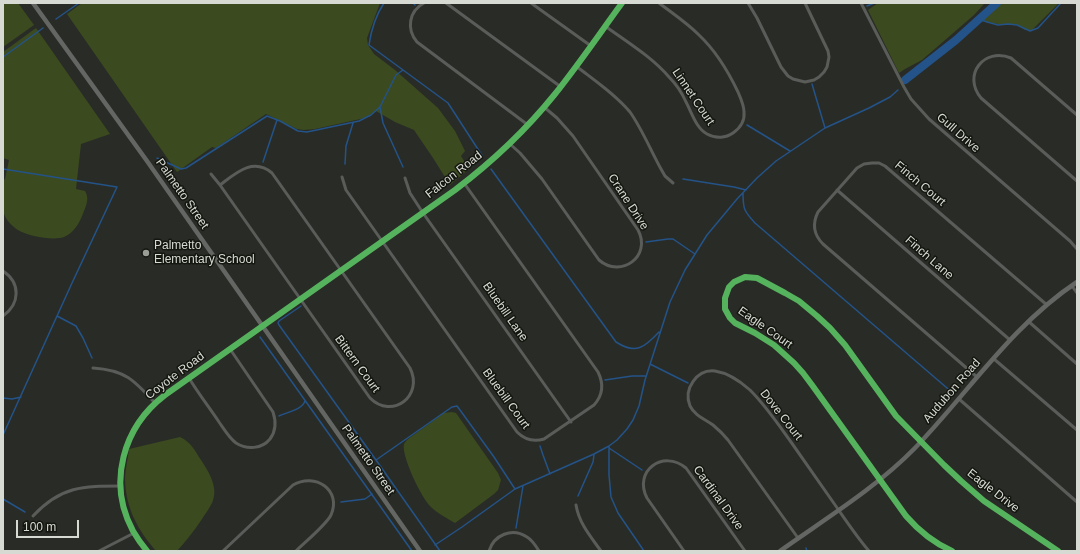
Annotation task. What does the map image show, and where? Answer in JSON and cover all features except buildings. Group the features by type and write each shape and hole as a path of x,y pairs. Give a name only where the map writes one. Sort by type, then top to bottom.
{"street":[{"name":"Palmetto Street","path":"33,3 147,161 420,551"},
{"path":"424,3 414,11 410,22 411,33 417,42 528,125"},
{"path":"446,3 560,87"},
{"path":"531,3 591,46"},
{"name":"Linnet Court","path":"605,26 654,62 670,77 686,101 698,125 706,133 712,136 727,136 737,130 742,122 744,111 739,95 724,67 710,47 689,26 659,3"},
{"path":"748,3 784,72 793,79 805,82 814,80 822,75 827,67 829,57 828,51 806,3"},
{"name":"Gull Drive","path":"861,3 904,87 919,109 1070,241 1077,249"},
{"name":"Falcon Road","path":"262,326 423,213 464,183 499,154 544,107 591,46 620,4"},
{"path":"1077,115 1011,58 1003,56 990,57 983,61 976,70 974,85 976,92 981,98 1077,181"},
{"path":"576,66 616,97 623,105 636,122 665,176 673,183"},
{"name":"Crane Drive","path":"510,144 520,153 542,179 598,260 609,266 617,267 625,266 635,260 639,254 641,246 638,230 572,136 557,118 544,107"},
{"name":"Finch Court","path":"978,378 820,241 814,226 818,212 854,170 866,163 872,162 885,166 1046,305"},
{"name":"Bittern Court","path":"211,174 373,401 379,405 391,407 405,401 412,392 414,386 412,372 272,173 258,166 248,167 220,185"},
{"name":"Bluebill Court","path":"342,177 346,190 520,435 530,440 541,440 548,438 594,405 602,389 599,375 464,183"},
{"name":"Bluebill Lane","path":"405,178 410,192 423,213 571,422"},
{"name":"Finch Lane","path":"837,190 1010,340"},
{"path":"3,271 8,274 12,280 16,295 12,306 3,316"},
{"name":"Eagle Court","path":"920,442 896,416 842,341 812,312 785,293 757,278 741,278 731,284 724,302 726,312 730,318 735,323 774,345 798,368 812,385 902,511 915,526 930,539 952,551"},
{"name":"Audubon Road","path":"780,551 879,480 908,455 1028,321 1046,305 1077,282"},
{"path":"1072,286 1077,293"},
{"path":"1028,321 1077,364"},
{"name":"Coyote Road","path":"147,551 134,533 125,510 121,486 121,466 127,444 138,423 155,403 262,326"},
{"path":"189,378 225,431 235,442 251,448 267,442 274,430 275,423 273,412 230,349"},
{"path":"994,359 1077,430"},
{"path":"93,368 114,371 128,377 140,386 155,403"},
{"name":"Dove Court","path":"798,538 728,440 718,430 698,416 691,407 689,402 689,391 693,381 699,376 706,372 718,372 732,378 748,389 765,406 838,510 869,551"},
{"path":"959,399 1077,502"},
{"name":"Eagle Drive","path":"920,442 984,501 1058,551"},
{"name":"Cardinal Drive","path":"684,551 647,498 644,491 644,479 647,471 659,462 674,462 686,468 745,551"},
{"path":"223,551 293,485 304,480 316,481 326,487 331,494 333,501 332,512 326,522 296,551"},
{"path":"33,516 51,500 65,492 89,487 121,486"},
{"path":"576,506 577,513 582,524 601,551"},
{"path":"489,551 492,543 498,537 511,532 527,537 539,551"},
{"path":"100,551 134,533"}],"green space":[{"path":"3,3 18,3 34,25 3,47"},
{"path":"82,3 380,3 367,38 368,45 374,54 395,70 438,108 455,131 465,151 461,156 469,169 450,185 414,130 395,122 376,111 365,118 304,130 297,129 266,114 216,148 212,147 177,172 67,14"},
{"path":"878,3 985,3 974,15 922,60 899,73 868,10"},
{"path":"999,3 1059,3 1032,30 1025,30 1015,24 1004,25 981,21"},
{"path":"36,28 110,134 81,144 76,189 85,191 87,203 77,226 68,235 59,238 41,237 18,230 6,219 3,211 3,180 5,179 9,160 3,158 3,52"},
{"path":"444,413 456,413 498,473 501,480 498,490 494,494 455,523 437,512 427,502 413,477 404,450 404,444 408,439"},
{"path":"180,437 187,441 192,447 207,470 214,486 214,497 211,505 199,523 177,551 156,551 134,518 128,500 125,472 129,449"}],"waterway":[{"path":"56,19 79,3"},
{"path":"384,3 374,23 369,45 448,103 483,157"},
{"path":"867,6 874,3"},
{"path":"905,80 956,40 997,3"},
{"path":"979,19 998,25 1017,25 1030,31 1038,28 1061,3"},
{"path":"3,57 43,28"},
{"path":"157,158 181,169 186,168 267,116 298,131 307,132 359,121 371,115 380,107 396,75 403,70"},
{"path":"812,84 825,128"},
{"path":"435,545 515,489 594,454 617,440 633,420 639,406 645,380 670,302 685,270 707,235 737,199 776,161 825,128 869,108 890,97 898,90"},
{"path":"380,107 383,123 403,167"},
{"path":"263,162 277,120"},
{"path":"345,164 346,146 353,123"},
{"path":"747,125 790,151"},
{"path":"3,169 117,187 3,435"},
{"path":"491,169 616,342 629,348 640,348 649,342 659,332"},
{"path":"683,179 746,190"},
{"path":"743,193 745,210 748,216 755,223 954,394"},
{"path":"646,242 673,239 695,254"},
{"path":"301,306 279,321 279,325 440,551"},
{"path":"57,316 76,326 92,358"},
{"path":"260,337 412,551"},
{"path":"650,364 688,383"},
{"path":"605,380 632,376 645,376"},
{"path":"3,398 12,399 21,397"},
{"path":"279,416 298,409 305,401"},
{"path":"376,460 452,407 457,406 515,489"},
{"path":"540,446 550,474"},
{"path":"609,446 611,497 618,513 644,551"},
{"path":"609,448 642,470"},
{"path":"578,496 593,462 594,455"},
{"path":"516,528 523,486"},
{"path":"341,502 365,499 372,494"},
{"path":"3,499 25,512"}],"cycle path":[{"path":"147,551 133,531 125,513 121,494 121,475 124,457 130,439 150,408 165,395 455,190 482,168 508,145 544,107 622,3"},
{"path":"952,551 927,536 906,516 812,385 794,363 774,345 735,323 730,318 725,309 725,298 729,287 734,282 745,277 757,278 799,301 830,328 845,345 896,416 944,465 984,501 1058,551"}],"place":[{"name":"Palmetto Elementary School","path":"146,253"}]}
